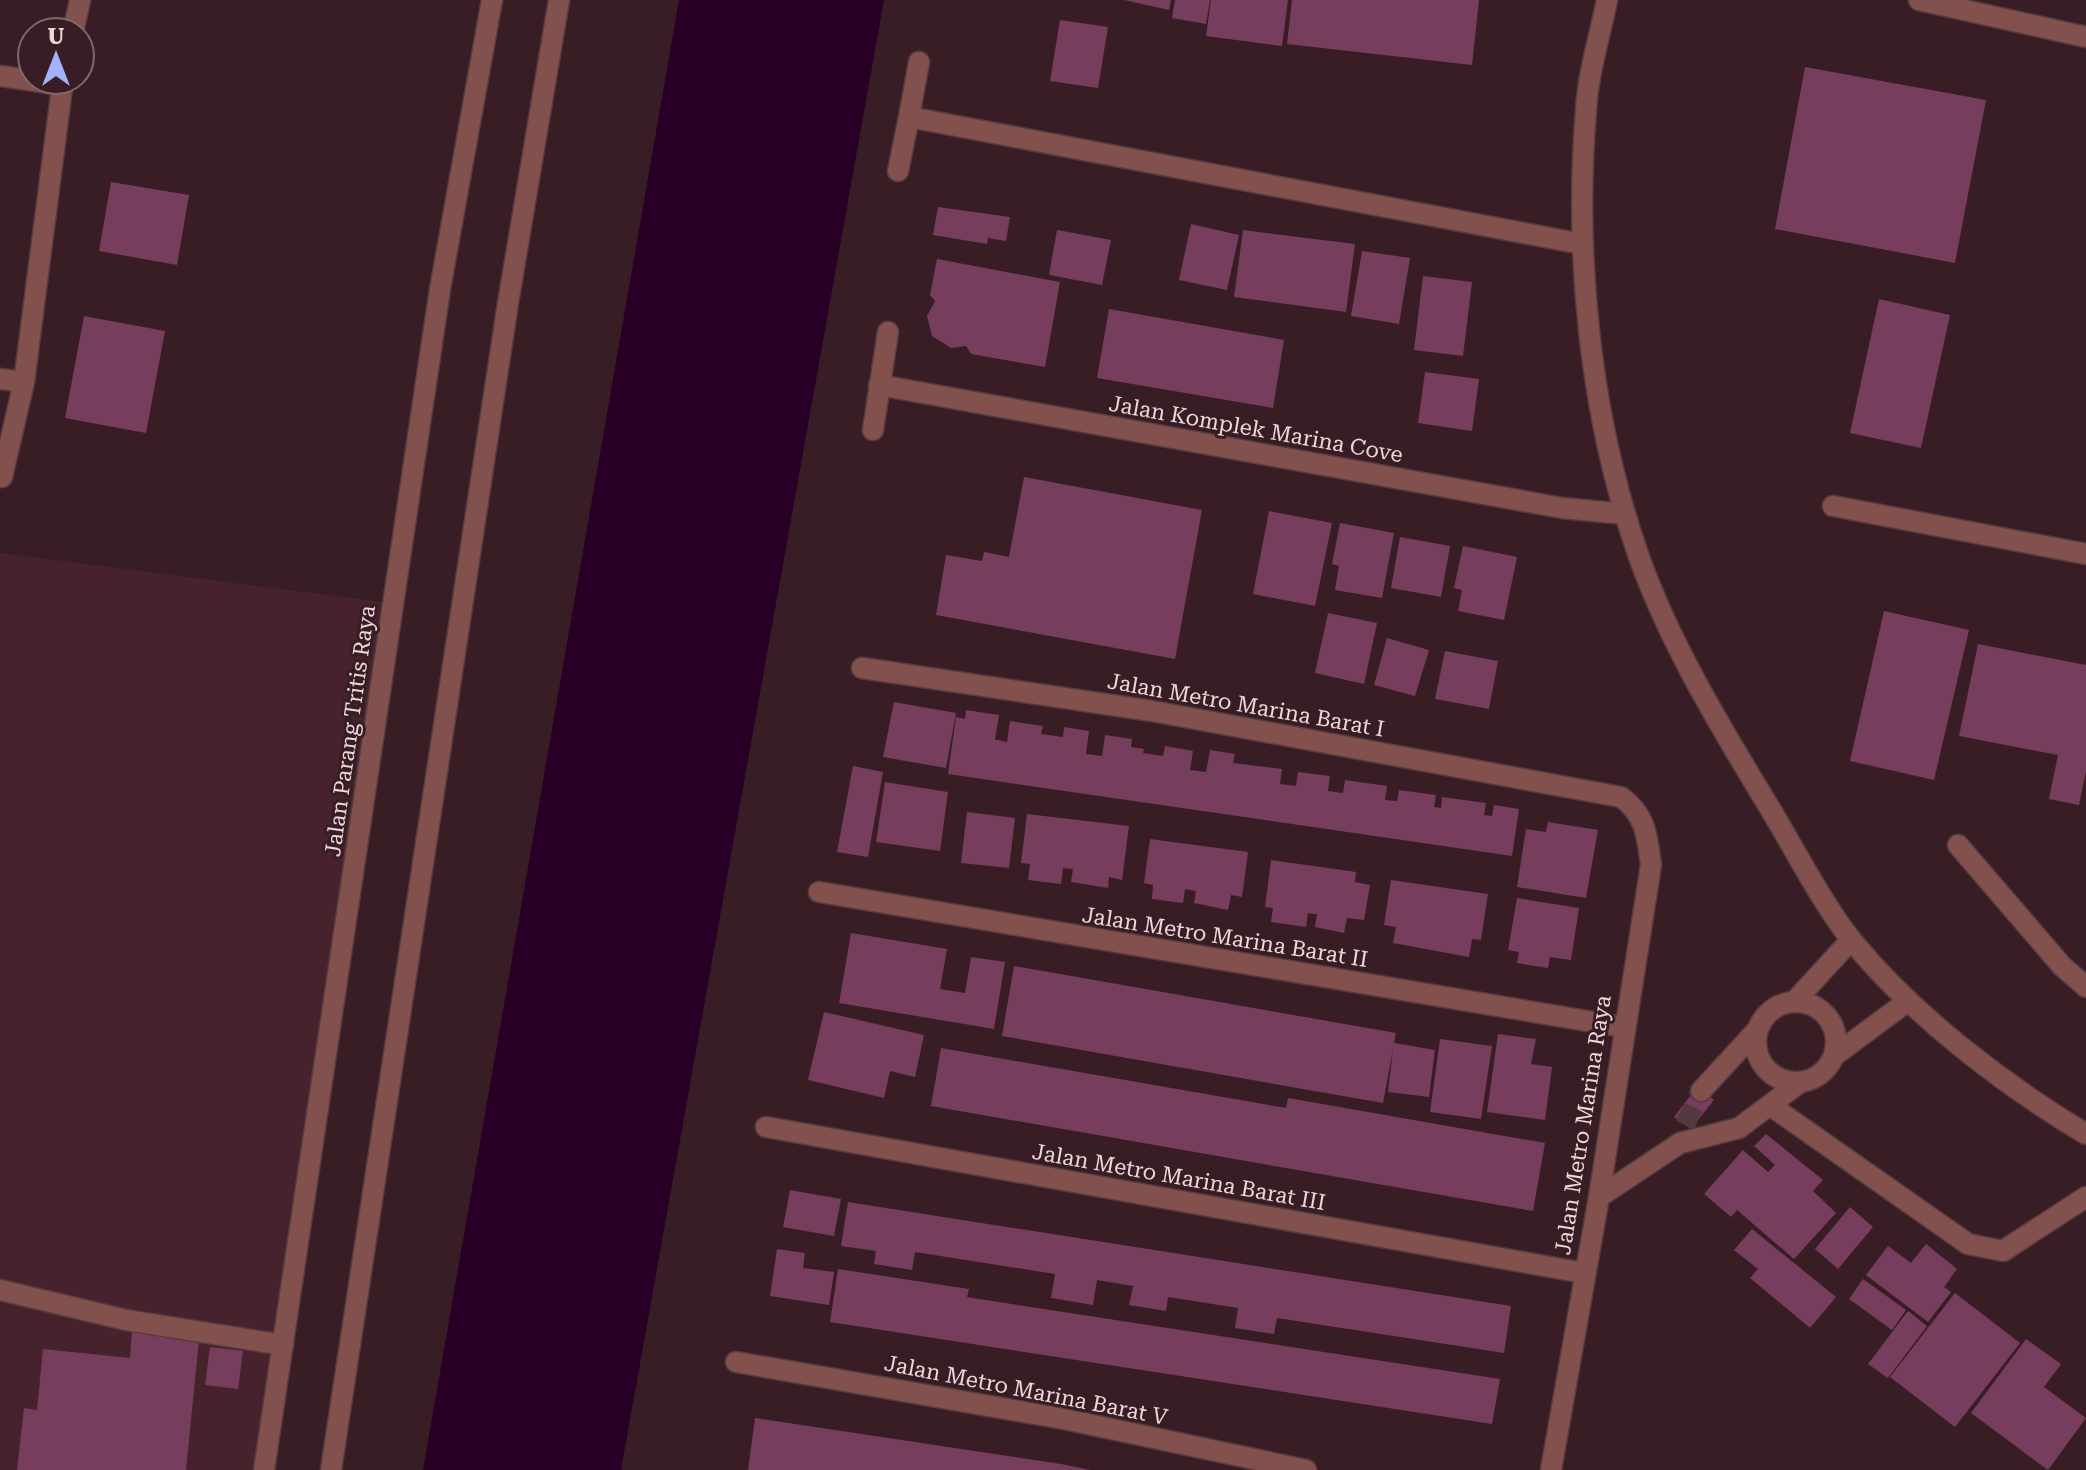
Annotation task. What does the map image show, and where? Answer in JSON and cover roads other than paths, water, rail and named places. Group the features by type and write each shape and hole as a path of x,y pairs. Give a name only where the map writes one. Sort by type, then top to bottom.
{"street":[{"name":"Jalan Parang Tritis Raya","path":"264,1470 440,289 492,0"},
{"path":"331,1470 508,303 559,0"},
{"path":"1607,0 1586,107 1582,244 1585,310 1625,514 1640,561 1687,662 1742,762 1851,940 1908,1001 1946,1035 2086,1134"},
{"path":"1919,0 2086,37"},
{"path":"898,171 919,62"},
{"path":"2,477 24,382 60,96"},
{"path":"909,117 1582,244"},
{"path":"873,430 888,332"},
{"path":"0,379 24,382"},
{"name":"Jalan Komplek Marina Cove","path":"879,385 1562,508 1625,514"},
{"path":"1833,506 2086,554"},
{"name":"Jalan Metro Marina Barat I","path":"862,668 1152,711 1621,797"},
{"name":"Jalan Metro Marina Raya","path":"1551,1470 1599,1197 1623,1027 1651,865 1647,830 1636,808 1621,797"},
{"path":"1958,845 2062,966 2086,987"},
{"name":"Jalan Metro Marina Barat II","path":"819,892 1623,1027"},
{"path":"1794,1002 1851,940"},
{"path":"1835,1055 1908,1001"},
{"path":"1701,1091 1778,1006 1794,1002 1809,1004 1823,1012 1833,1025 1837,1039 1835,1055 1827,1069 1815,1079 1799,1083 1783,1081 1769,1073 1760,1060 1756,1045 1758,1029"},
{"path":"1599,1197 1682,1134 1739,1128 1799,1083"},
{"path":"1771,1106 1968,1244 2003,1251 2086,1197"},
{"name":"Jalan Metro Marina Barat III","path":"766,1127 1584,1273"},
{"path":"0,1290 126,1320 283,1345"},
{"name":"Jalan Metro Marina Barat V","path":"736,1362 1064,1419 1306,1470"}],"tunnel":[{"path":"1685,1125 1701,1091"}]}
